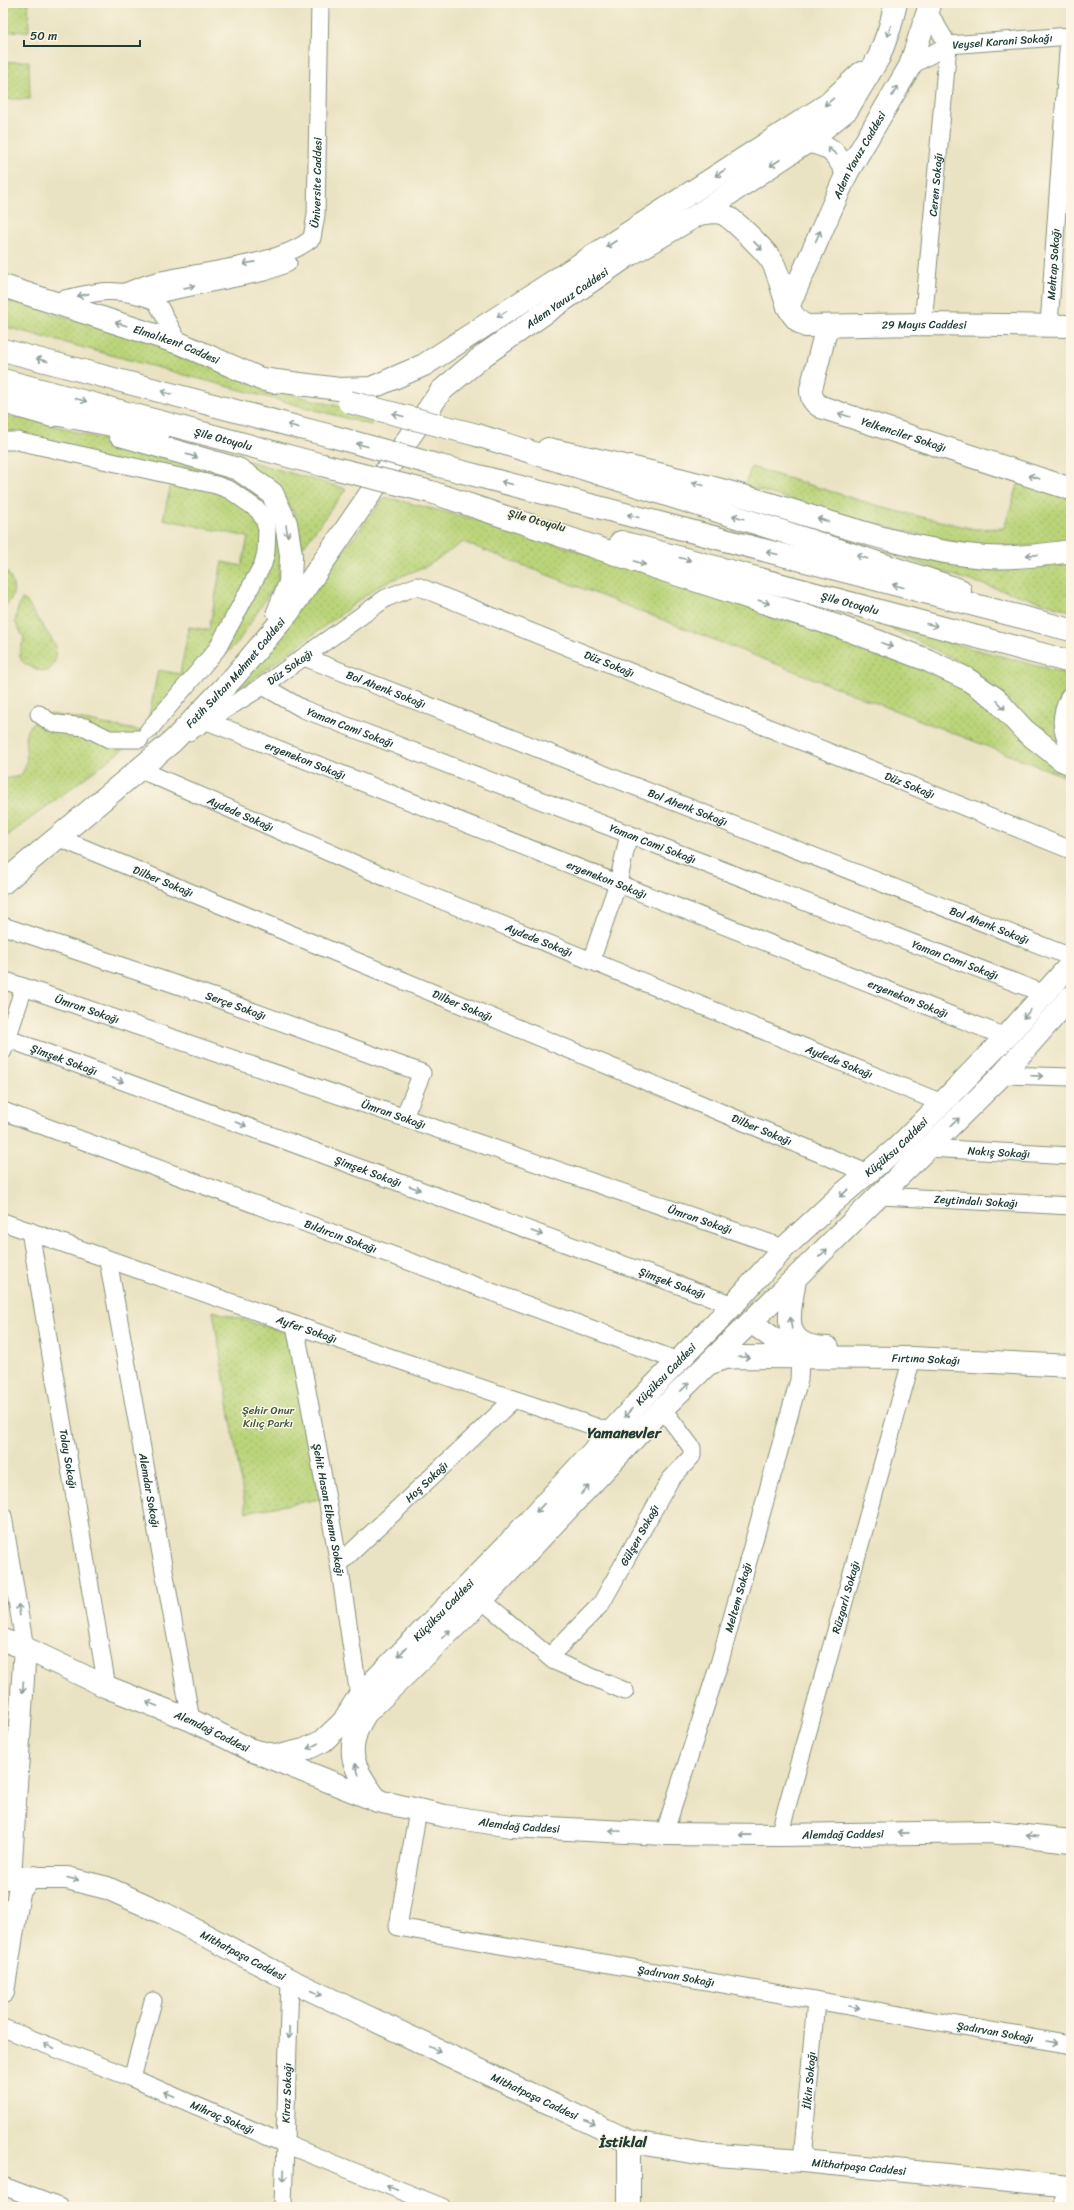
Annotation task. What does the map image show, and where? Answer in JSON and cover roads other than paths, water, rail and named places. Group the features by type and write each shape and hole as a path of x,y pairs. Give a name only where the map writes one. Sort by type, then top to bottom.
{"main road":[{"name":"Adem Yavuz Caddesi","path":"441,391 484,356 626,257 700,214 808,142 847,110 879,57 890,27 896,3"},
{"name":"Adem Yavuz Caddesi","path":"788,306 802,271 847,173 910,66 928,7"},
{"path":"261,379 339,389 371,388 424,364 828,104 879,57"},
{"path":"808,142 822,143 838,155 847,173"},
{"path":"734,190 729,204 731,217 773,262 791,272 802,271"},
{"name":"Adem Yavuz Caddesi","path":"700,214 719,212 731,217"},
{"path":"773,262 788,306"},
{"name":"Elmalıkent Caddesi","path":"3,286 179,343 261,379 477,435"},
{"name":"29 Mayıs Caddesi","path":"788,306 798,322 806,326 923,324 1071,326"},
{"name":"Yelkenciler Sokağı","path":"827,326 811,389 811,397 814,403 821,407 1071,489"},
{"path":"3,350 440,466 1071,630"},
{"name":"Şile Otoyolu","path":"3,380 1071,662"},
{"name":"Fatih Sultan Mehmet Caddesi","path":"3,883 173,741 267,638 288,613 441,391"},
{"path":"3,402 238,469 272,493 286,523 291,555 287,591 267,638"},
{"path":"34,410 322,465"},
{"path":"477,435 943,583 990,602 1071,630"},
{"path":"477,435 624,465 758,500 891,541 940,552 988,557 1048,555 1071,552"},
{"path":"431,492 663,570 843,628 927,660 967,679 995,698 1024,730 1062,760 1071,764"},
{"path":"1071,698 1065,711 1064,729 1071,744"},
{"name":"Küçüksu Caddesi","path":"378,1801 360,1778 352,1752 355,1730 366,1713 482,1600 619,1439 678,1361 733,1305 784,1248 897,1148 1006,1037 1071,964"},
{"path":"1045,994 1068,1001"},
{"name":"Küçüksu Caddesi","path":"251,1750 279,1756 310,1747 323,1740 343,1722 359,1696 507,1545 619,1439 662,1408 795,1280 1002,1075 1068,1001"},
{"path":"751,1322 756,1287 764,1271"},
{"path":"795,1280 790,1306 791,1328 795,1339 802,1344 811,1347 877,1350 912,1358"},
{"path":"733,1305 790,1358"},
{"path":"714,1324 734,1320 751,1322"},
{"name":"Fırtına Sokağı","path":"708,1364 732,1358 912,1358 1071,1366"},
{"name":"Alemdağ Caddesi","path":"3,1640 25,1648 107,1687 192,1720 251,1750 378,1801 418,1810 512,1826 664,1834 779,1835 989,1832 1071,1840"},
{"path":"3,1922 25,1648"},
{"path":"3,1992 19,1892 26,1882 35,1877"},
{"name":"Mithatpaşa Caddesi","path":"7,1878 67,1878 106,1888 165,1914 290,1980 629,2141 702,2154 802,2161 1071,2187"},
{"path":"629,2141 629,2207"}],"street":[{"name":"Üniversite Caddesi","path":"126,292 155,281 275,258 298,249 312,238 316,216 320,3"},
{"name":"Üniversite Caddesi","path":"156,301 157,294 265,272 290,263 313,250 322,239 324,203 327,3"},
{"name":"Veysel Karani Sokağı","path":"928,7 948,45 1070,36"},
{"name":"Mehtap Sokağı","path":"1049,325 1070,36"},
{"path":"910,66 948,45"},
{"name":"Ceren Sokağı","path":"923,324 948,45"},
{"path":"53,302 95,292 136,293 156,301 179,343"},
{"path":"3,441 17,441 216,485 230,490 249,502 264,519 267,529 266,552 262,564 217,649 144,735 109,739 85,727 50,722 39,714"},
{"name":"Düz Sokağı","path":"173,741 263,686 386,598 417,586 1071,850"},
{"name":"Bol Ahenk Sokağı","path":"304,657 1071,957"},
{"name":"Yaman Cami Sokağı","path":"263,686 303,709 1045,994"},
{"name":"ergenekon Sokağı","path":"207,721 1006,1037"},
{"name":"Aydede Sokağı","path":"139,769 394,881 942,1103"},
{"path":"591,961 618,883 629,834"},
{"name":"Dilber Sokağı","path":"57,837 867,1173"},
{"name":"Serçe Sokağı","path":"3,926 213,997 422,1073 404,1117"},
{"name":"Ümran Sokağı","path":"3,980 784,1248"},
{"path":"4,1042 24,987"},
{"name":"Şimşek Sokağı","path":"4,1042 733,1305"},
{"path":"1002,1075 1071,1077"},
{"name":"Bıldırcın Sokağı","path":"3,1111 678,1361"},
{"name":"Nakış Sokağı","path":"928,1148 1071,1156"},
{"name":"Zeytindalı Sokağı","path":"881,1196 1071,1206"},
{"name":"Ayfer Sokağı","path":"3,1222 295,1325 514,1399 619,1439"},
{"name":"Tolay Sokağı","path":"30,1231 107,1687"},
{"name":"Alemdar Sokağı","path":"108,1260 192,1720"},
{"name":"Şehit Hasan Elbenna Sokağı","path":"295,1325 339,1564 359,1696"},
{"name":"Meltem Sokağı","path":"664,1834 719,1664 799,1380 790,1358"},
{"name":"Rüzgarlı Sokağı","path":"779,1835 912,1358"},
{"name":"Hoş Sokağı","path":"339,1564 514,1399"},
{"name":"Gülşen Sokağı","path":"549,1657 601,1604 670,1480 692,1456 692,1448 662,1408"},
{"path":"3,1516 25,1648"},
{"path":"482,1600 554,1661 625,1691"},
{"name":"Şadırvan Sokağı","path":"418,1810 398,1927 1071,2045"},
{"name":"Kiraz Sokağı","path":"283,2207 290,1980"},
{"name":"İlkin Sokağı","path":"802,2161 816,2000"},
{"path":"132,2078 153,2002"},
{"name":"Mihraç Sokağı","path":"3,2028 132,2078 285,2144 442,2207"},
{"path":"3,2186 59,2207"},
{"path":"1059,2207 1071,2187"}],"district":[{"name":"Yamanevler","path":"624,1433"},
{"name":"İstiklal","path":"623,2142"}],"park label":[{"name":"Şehir Onur Kılıç Parkı","path":"268,1416"}]}
